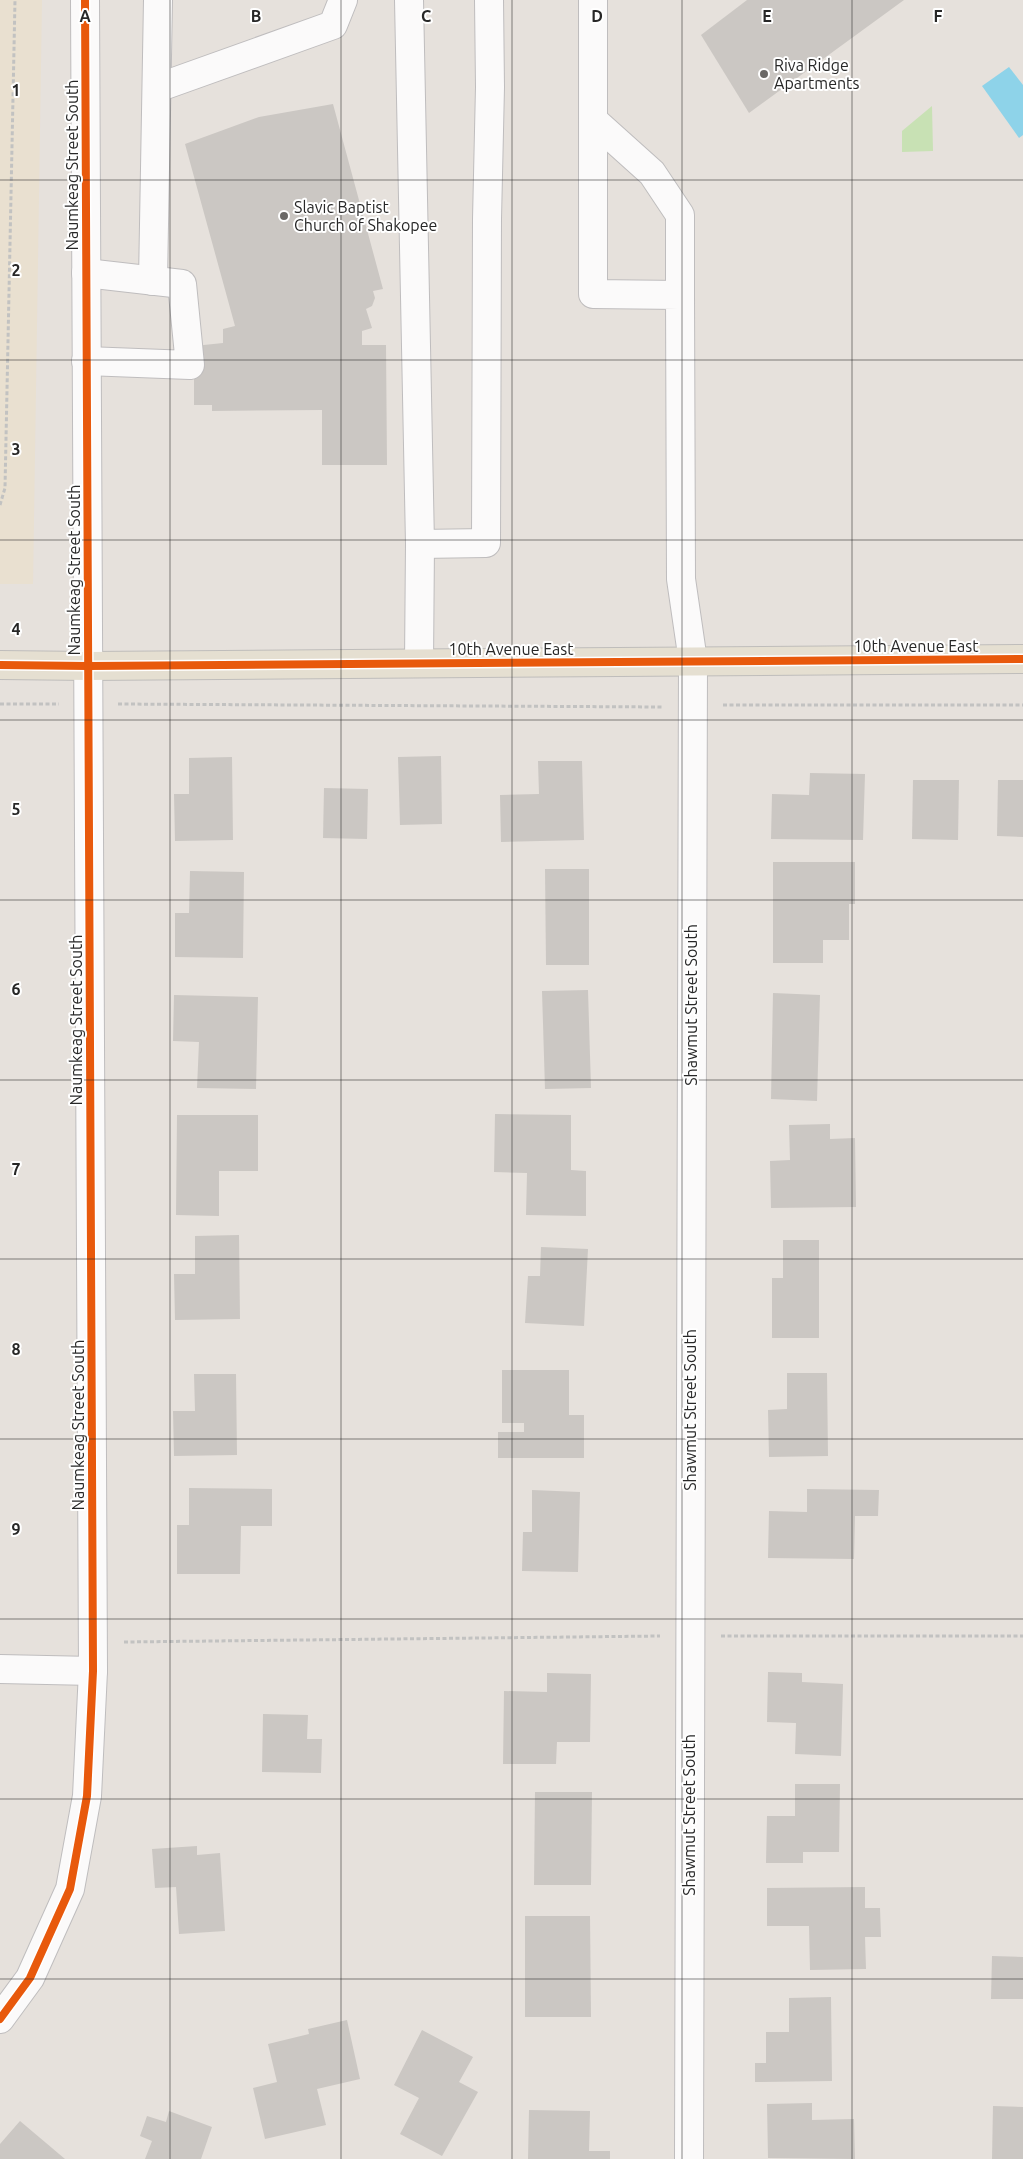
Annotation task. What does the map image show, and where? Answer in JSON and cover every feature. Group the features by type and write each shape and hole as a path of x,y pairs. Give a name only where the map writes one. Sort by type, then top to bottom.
{"main road":[{"name":"10th Avenue East","path":"0,665 88,666 1023,659"}],"street":[{"name":"Naumkeag Street South","path":"0,2019 30,1978 70,1889 87,1796 93,1671 85,0"},
{"path":"153,280 158,0"},
{"path":"157,88 333,25 343,0"},
{"path":"409,0 420,544 418,663"},
{"path":"420,544 486,543 489,0"},
{"path":"593,0 593,294 680,295"},
{"name":"Shawmut Street South","path":"593,120 652,173 680,215 680,578 693,661 689,2159"},
{"path":"86,274 182,284 190,364 86,361"},
{"path":"0,1669 93,1671"}],"path":[{"path":"0,505 5,488 15,0"},
{"path":"0,704 46,703 88,706 134,703 623,708 1023,705"},
{"path":"93,1642 689,1636 1023,1636"}],"shaded area":[{"path":"0,0 42,0 33,584 0,584"}],"green space":[{"path":"932,106 933,151 902,152 902,131"}],"water":[{"path":"1009,67 1023,85 1023,135 1019,138 982,86"}],"building":[{"name":"Riva Ridge Apartments","path":"747,0 904,0 749,113 701,35"},
{"name":"Slavic Baptist Church of Shakopee","path":"333,104 383,289 373,291 375,298 372,306 366,309 372,328 362,331 362,345 386,345 387,465 322,465 322,410 212,411 212,405 194,405 194,346 223,343 223,329 235,326 185,144 259,117"},
{"path":"441,756 442,824 400,825 398,757"},
{"path":"232,757 233,840 175,841 174,794 189,794 189,758"},
{"path":"538,761 582,761 584,840 501,842 500,795 539,794"},
{"path":"810,773 865,774 863,840 771,839 772,794 809,795"},
{"path":"913,780 959,780 958,840 912,839"},
{"path":"998,780 1023,780 1023,837 997,836"},
{"path":"324,788 368,789 367,839 323,838"},
{"path":"773,862 855,862 855,904 849,904 849,940 823,940 823,963 773,963"},
{"path":"545,869 589,869 589,965 546,965"},
{"path":"190,871 244,872 243,958 175,957 175,913 189,913"},
{"path":"588,990 591,1088 545,1089 542,991"},
{"path":"773,993 820,995 817,1101 771,1099"},
{"path":"174,995 258,997 256,1089 197,1088 199,1042 173,1041"},
{"path":"495,1114 571,1115 571,1170 586,1171 586,1216 526,1215 527,1173 494,1172"},
{"path":"177,1115 258,1115 258,1171 219,1171 219,1216 176,1215"},
{"path":"830,1124 830,1139 855,1138 856,1207 771,1208 770,1161 790,1160 789,1125"},
{"path":"239,1235 240,1319 175,1320 174,1274 195,1274 195,1236"},
{"path":"783,1240 819,1240 819,1338 772,1338 772,1278 783,1278"},
{"path":"541,1247 588,1249 584,1326 525,1323 528,1276 540,1276"},
{"path":"502,1370 569,1370 569,1415 584,1415 584,1458 498,1458 498,1432 524,1432 524,1423 502,1423"},
{"path":"787,1373 827,1373 828,1456 769,1457 768,1410 787,1409"},
{"path":"194,1374 236,1374 237,1455 174,1456 173,1411 195,1411"},
{"path":"189,1488 272,1489 272,1526 241,1526 240,1574 177,1574 177,1525 189,1525"},
{"path":"807,1489 879,1490 878,1516 855,1516 854,1559 768,1558 769,1511 807,1512"},
{"path":"532,1490 580,1492 578,1572 522,1571 523,1532 532,1532"},
{"path":"768,1672 802,1673 802,1682 843,1684 841,1756 795,1754 796,1723 767,1722"},
{"path":"547,1673 591,1674 590,1742 557,1742 556,1764 503,1764 504,1691 547,1692"},
{"path":"263,1714 308,1715 307,1739 322,1739 321,1773 262,1772"},
{"path":"795,1784 840,1784 839,1852 803,1852 803,1863 766,1863 767,1816 795,1816"},
{"path":"535,1792 592,1792 591,1885 534,1885"},
{"path":"197,1846 197,1855 220,1853 225,1931 179,1934 176,1887 155,1888 152,1849"},
{"path":"865,1887 865,1908 880,1908 881,1937 865,1937 866,1969 810,1970 809,1926 767,1926 767,1888"},
{"path":"525,1916 590,1916 591,2017 525,2017"},
{"path":"992,1956 1023,1957 1023,1999 991,1999"},
{"path":"831,1997 832,2081 755,2082 755,2063 766,2063 766,2032 789,2032 789,1998"},
{"path":"347,2020 360,2079 317,2089 326,2125 265,2139 253,2088 277,2082 268,2044 309,2034 308,2029"},
{"path":"422,2030 473,2057 459,2082 478,2092 442,2156 400,2134 419,2098 394,2085"},
{"path":"812,2103 812,2120 854,2119 855,2159 768,2158 767,2104"},
{"path":"993,2106 1023,2107 1023,2159 992,2159"},
{"path":"529,2110 590,2111 589,2151 610,2151 610,2159 528,2159"},
{"path":"169,2111 212,2127 201,2159 145,2159 152,2141 140,2136 147,2116 166,2122"},
{"path":"20,2121 65,2159 0,2159 0,2144"}],"cycle path":[{"path":"0,2019 30,1978 70,1889 87,1796 93,1671 85,0"},
{"path":"0,665 88,666 1023,659"}],"place":[{"name":"Riva Ridge Apartments","path":"764,74"},
{"name":"Slavic Baptist Church of Shakopee","path":"284,216"}]}
